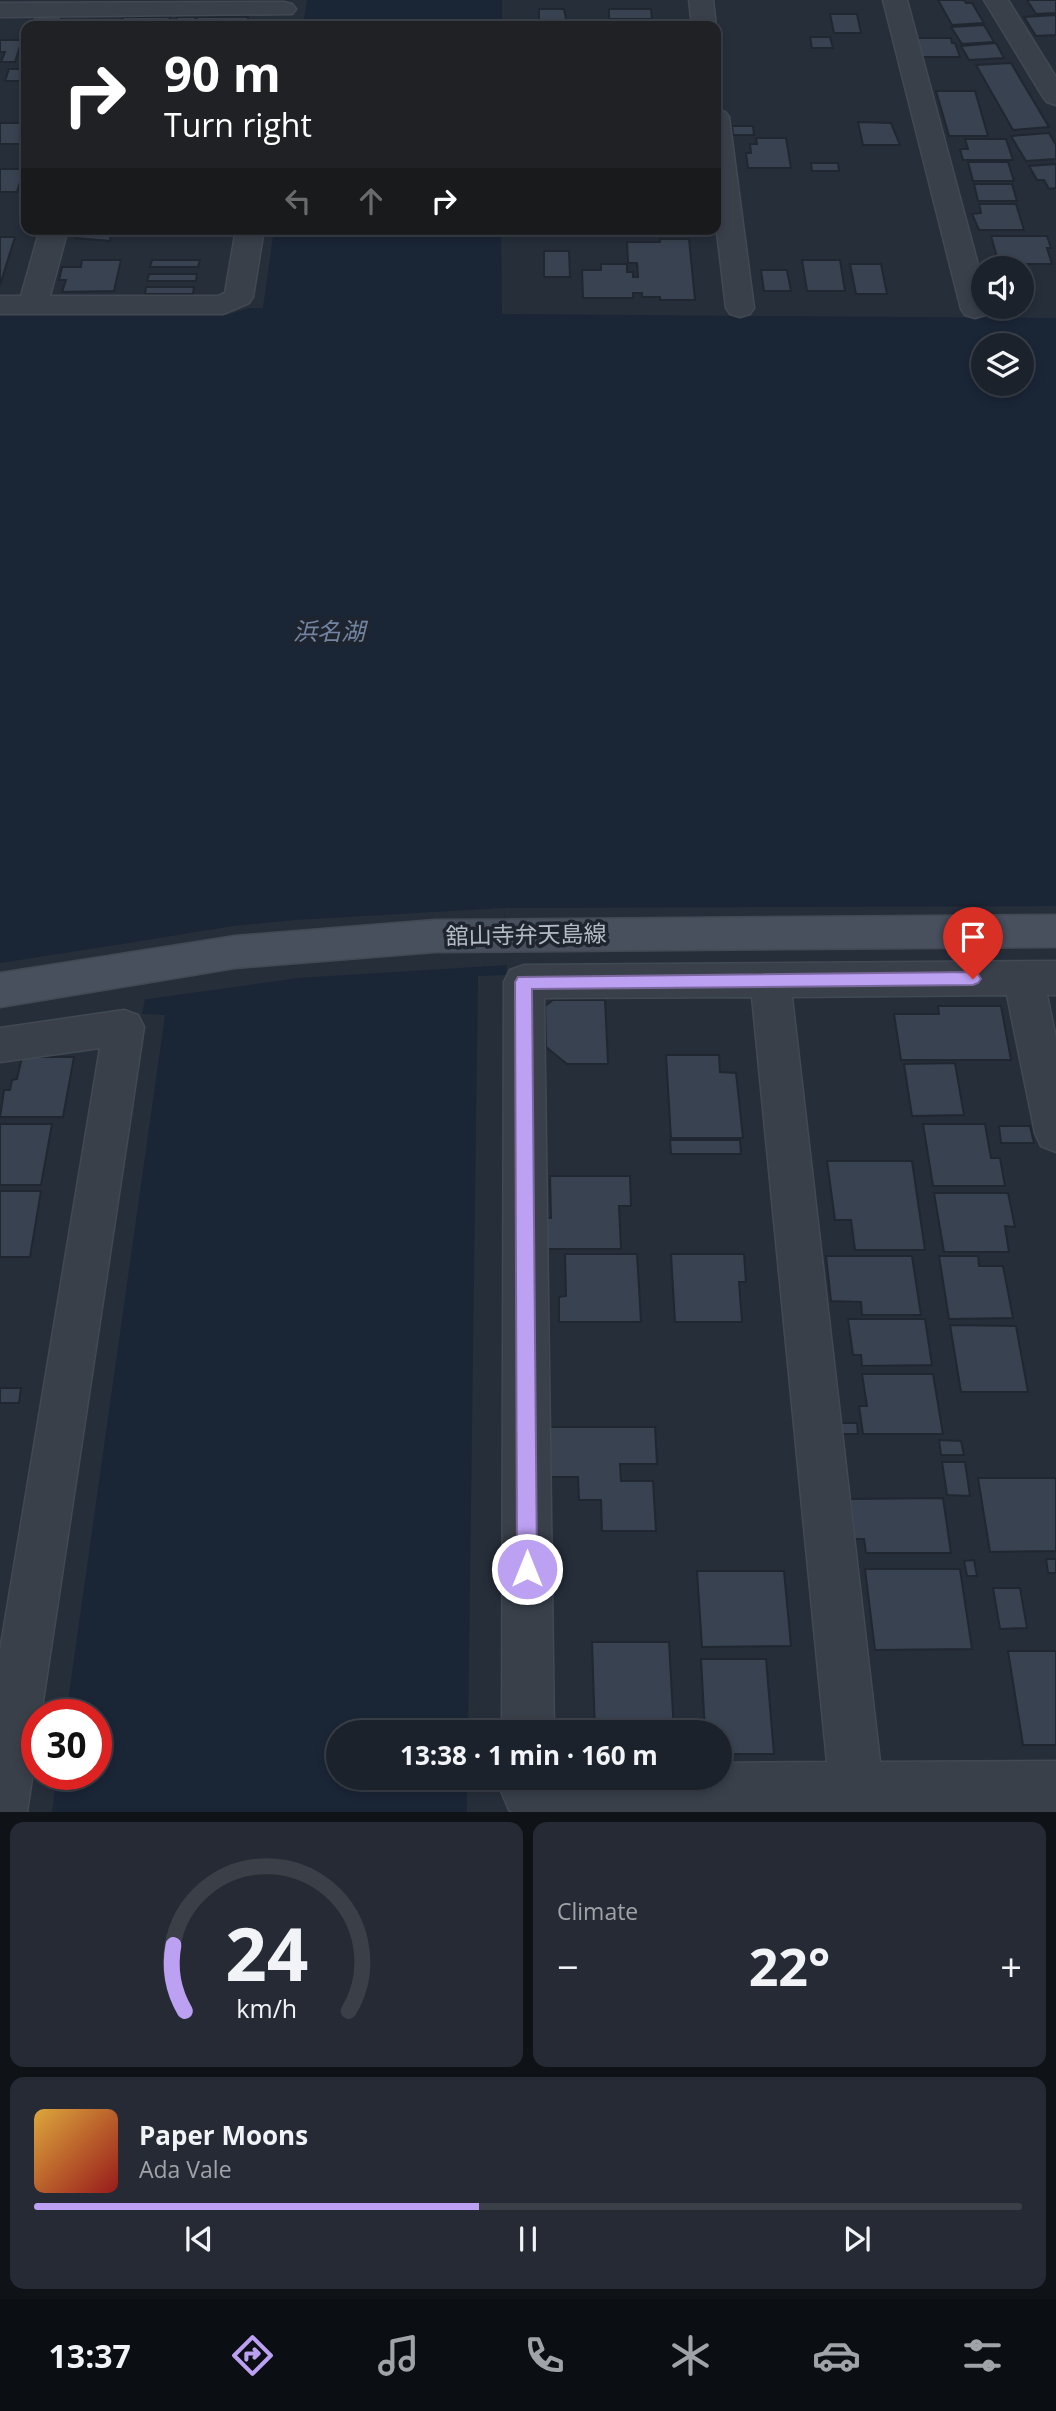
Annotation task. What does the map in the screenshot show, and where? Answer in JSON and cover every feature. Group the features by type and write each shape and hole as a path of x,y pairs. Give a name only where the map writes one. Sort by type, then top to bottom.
{"main road":[{"name":"舘山寺弁天島線","path":"0,989 235,952 506,933 1056,931"}],"street":[{"path":"701,0 703,21"},
{"path":"895,0 971,294"},
{"path":"996,0 1056,97"},
{"path":"0,10 284,12"},
{"path":"721,157 740,308"},
{"path":"33,305 52,235"},
{"path":"0,305 223,305 239,297 249,235"},
{"path":"528,1720 524,982 1040,978 1056,1133"},
{"path":"770,980 857,1800"},
{"path":"0,1045 124,1027 1,1800"},
{"path":"528,1794 857,1800 1056,1787"}],"water":[{"path":"307,0 502,0 502,21 304,21"},
{"name":"浜名湖","path":"273,235 501,235 502,314 1056,318 1056,906 504,908 507,975 478,976 468,1720 326,1720 326,1790 467,1790 467,1812 52,1812 55,1790 112,1790 112,1699 68,1699 165,1015 142,1014 145,999 135,942 0,963 0,315 227,315 249,308 263,308"}],"pier":[{"path":"504,908 507,965 298,978 141,1000 134,942 233,926 295,920"}],"building":[{"path":"938,0 964,0 966,3 972,3 984,23 952,25"},
{"path":"1027,0 1056,0 1056,13 1036,14"},
{"path":"539,9 564,9 566,21 539,21"},
{"path":"609,9 651,9 652,19 609,19"},
{"path":"830,14 857,14 861,33 834,33"},
{"path":"1056,15 1056,35 1036,36 1024,17"},
{"path":"33,17 62,17 61,21 32,21"},
{"path":"123,17 170,17 169,21 122,21"},
{"path":"177,17 196,17 195,21 176,21"},
{"path":"197,17 248,17 248,21 196,21"},
{"path":"984,25 994,42 962,44 951,27"},
{"path":"810,37 830,37 833,48 812,48"},
{"path":"917,38 951,38 960,57 922,57"},
{"path":"0,40 21,40 15,62 1,62 5,52 0,52"},
{"path":"996,43 1004,58 969,60 961,46"},
{"path":"1011,63 1049,127 1013,130 976,65"},
{"path":"9,69 21,69 21,81 5,81"},
{"path":"936,91 975,91 988,136 949,136"},
{"path":"858,122 891,123 900,145 863,145"},
{"path":"0,123 21,123 20,144 0,144"},
{"path":"732,126 753,126 754,135 733,135"},
{"path":"1049,133 1056,145 1056,159 1026,161 1011,136"},
{"path":"756,138 786,138 791,168 748,168 746,153 751,153 750,144 757,144"},
{"path":"965,139 1006,139 1013,160 963,160 960,149 968,149"},
{"path":"968,162 1008,162 1014,181 973,181"},
{"path":"811,163 838,163 839,171 812,171"},
{"path":"1056,164 1056,188 1049,189 1044,180 1037,180 1029,166"},
{"path":"0,169 21,169 17,192 0,192"},
{"path":"974,184 1012,184 1017,201 978,201"},
{"path":"979,204 1016,204 1024,230 979,230 972,214 981,213"},
{"path":"76,235 111,235 110,241 75,238"},
{"path":"991,236 1047,236 1051,248 1047,248 1052,264 1034,264 1034,256 997,256"},
{"path":"0,237 15,237 0,285"},
{"path":"660,239 689,239 695,300 660,300 660,297 642,297 642,293 633,293 633,298 583,298 582,270 601,270 601,264 627,264 627,272 633,272 633,277 638,277 637,263 628,263 627,242 660,242"},
{"path":"544,251 569,251 570,277 544,277"},
{"path":"82,260 121,260 114,291 62,292 66,280 59,280 62,267 81,267"},
{"path":"152,260 200,260 198,267 150,267"},
{"path":"802,260 840,260 845,291 807,291"},
{"path":"850,264 881,264 887,294 856,294"},
{"path":"761,270 787,270 791,291 764,291"},
{"path":"149,274 197,274 196,281 147,281"},
{"path":"146,287 194,287 193,294 145,294"},
{"path":"553,1000 605,1000 608,1064 567,1064 546,1047 545,1006"},
{"path":"938,1006 1001,1006 1011,1060 901,1060 894,1014 939,1014"},
{"path":"666,1055 719,1055 720,1072 736,1073 743,1138 671,1138"},
{"path":"22,1057 74,1057 63,1117 0,1117 4,1090 10,1090 12,1080 17,1079"},
{"path":"955,1063 964,1115 912,1116 904,1064"},
{"path":"0,1124 52,1124 41,1185 0,1185"},
{"path":"923,1124 985,1124 991,1158 1000,1158 1005,1186 933,1186"},
{"path":"999,1126 1030,1126 1034,1143 1001,1143"},
{"path":"670,1140 740,1140 741,1154 671,1154"},
{"path":"827,1161 912,1161 925,1250 855,1250 851,1220 835,1220"},
{"path":"550,1176 630,1176 631,1206 619,1206 621,1249 538,1249 538,1218 551,1218"},
{"path":"0,1191 41,1191 30,1257 0,1257"},
{"path":"934,1193 1008,1193 1015,1227 1005,1226 1009,1252 944,1252"},
{"path":"565,1254 637,1254 641,1322 559,1322 559,1297 566,1296"},
{"path":"671,1254 744,1254 746,1282 739,1282 742,1322 675,1322"},
{"path":"826,1256 912,1256 921,1315 862,1315 861,1302 831,1301"},
{"path":"939,1256 978,1256 979,1266 1003,1266 1013,1318 949,1319"},
{"path":"848,1319 925,1319 932,1365 862,1366 861,1355 853,1355"},
{"path":"950,1325 1016,1326 1028,1392 961,1392"},
{"path":"862,1374 933,1374 943,1434 863,1434 859,1406 867,1406"},
{"path":"0,1388 21,1388 19,1403 0,1403"},
{"path":"840,1423 857,1423 858,1434 840,1434"},
{"path":"550,1427 655,1427 657,1464 620,1464 621,1481 653,1481 656,1531 602,1531 601,1500 579,1500 578,1477 550,1477"},
{"path":"939,1440 961,1441 964,1455 941,1455"},
{"path":"942,1462 965,1462 970,1496 947,1495"},
{"path":"978,1478 1056,1478 1056,1551 990,1552"},
{"path":"943,1498 951,1553 866,1553 864,1539 854,1539 849,1499"},
{"path":"1046,1559 1056,1559 1056,1573 1048,1573"},
{"path":"974,1560 977,1576 967,1576 964,1561"},
{"path":"865,1569 960,1569 972,1649 875,1650"},
{"path":"697,1571 784,1571 791,1646 702,1647"},
{"path":"993,1588 1020,1588 1027,1628 1000,1629"},
{"path":"592,1642 669,1642 673,1720 595,1720"},
{"path":"1008,1651 1056,1651 1056,1745 1023,1745"},
{"path":"701,1659 766,1659 774,1754 732,1754 732,1720 704,1720"}],"route":[{"path":"527,1569 524,982 973,979"}]}
